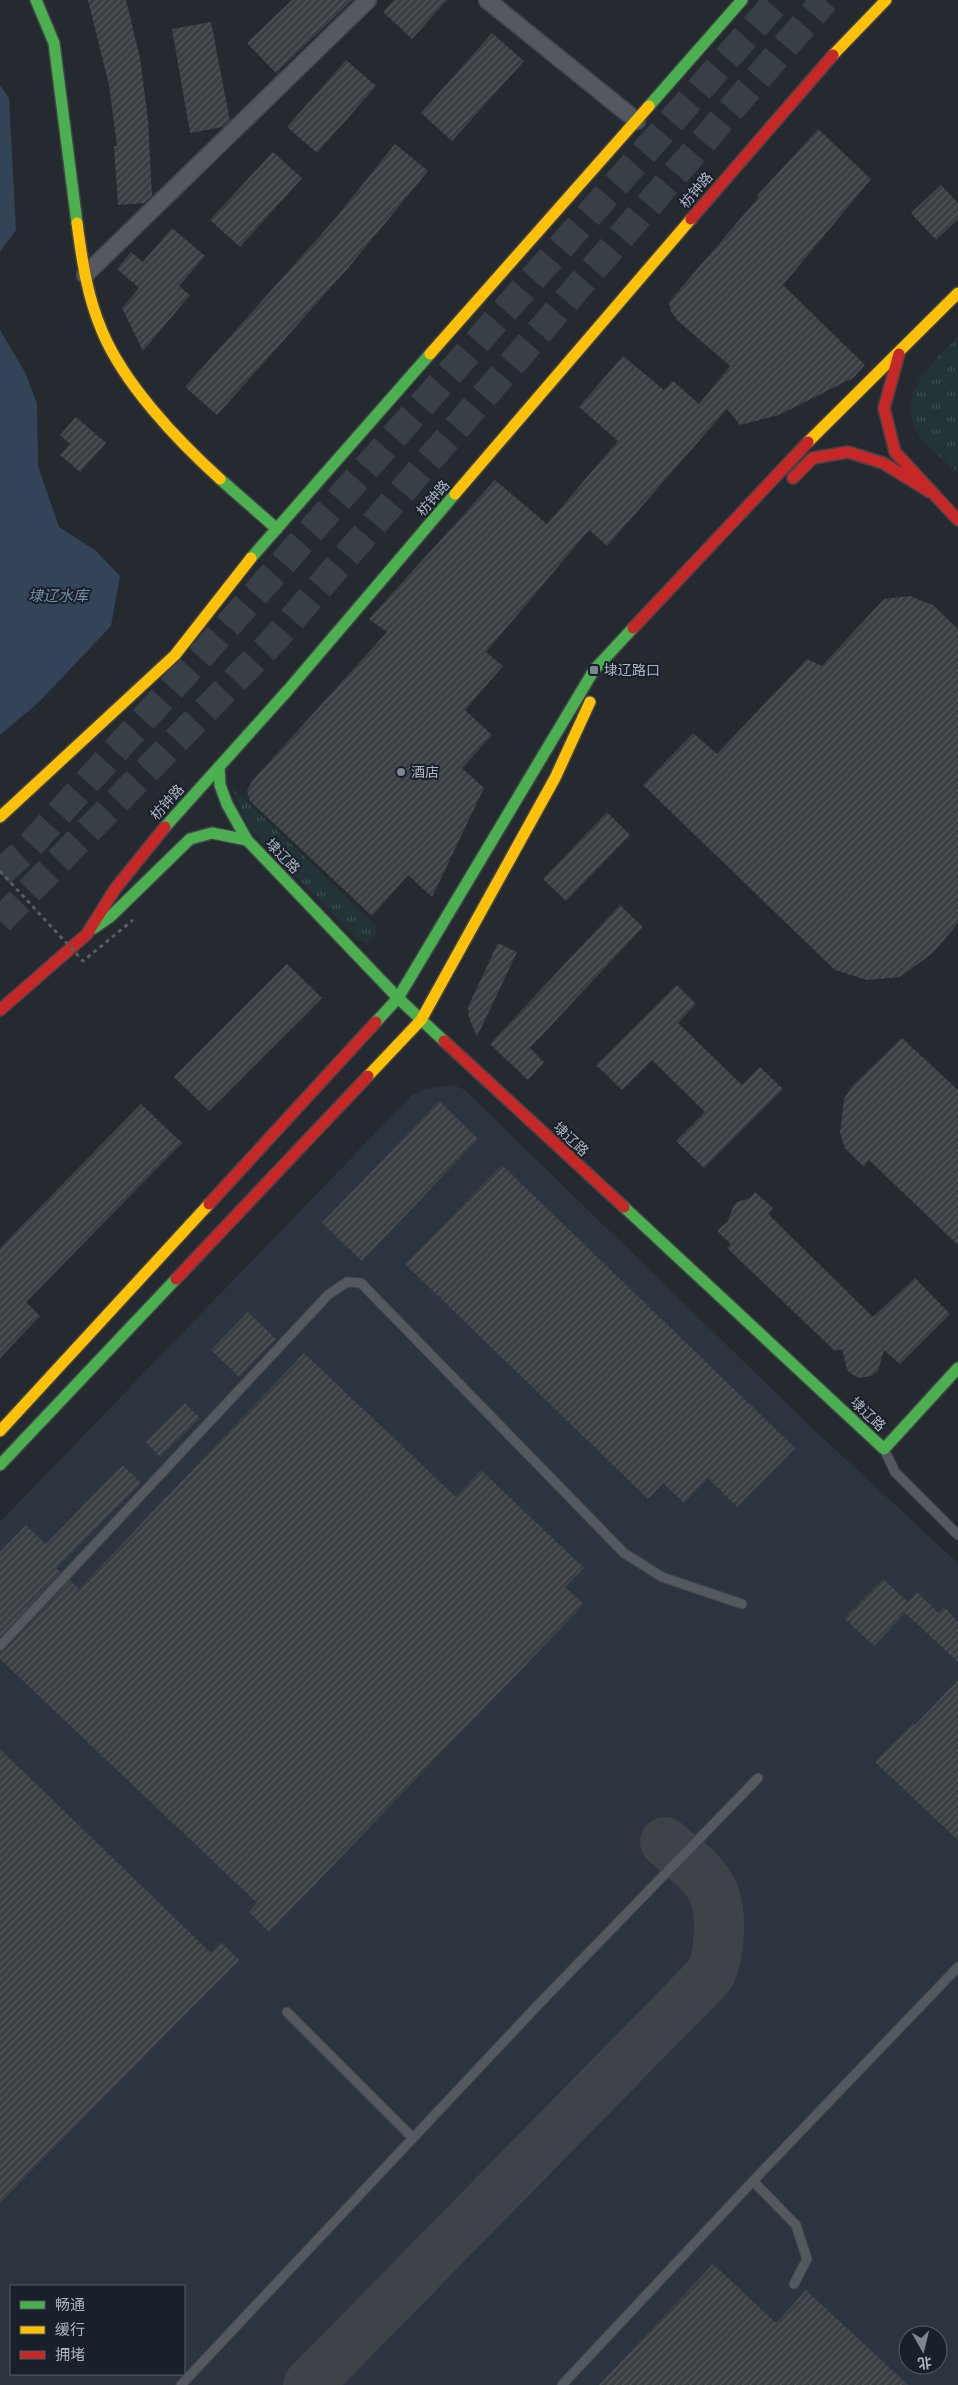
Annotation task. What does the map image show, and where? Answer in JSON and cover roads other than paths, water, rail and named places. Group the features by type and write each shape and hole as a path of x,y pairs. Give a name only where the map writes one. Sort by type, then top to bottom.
{"main road":[{"path":"36,0 54,43 85,275 102,332 125,374 187,449 278,529"},
{"path":"0,818 175,655 236,575 742,0"},
{"name":"枋钟路","path":"0,1010 86,934 121,882 160,832 301,675 806,84 879,5 886,0"},
{"path":"0,1431 398,998 594,670 774,476 900,353 958,293"},
{"path":"900,353 884,408 895,452 930,492 958,520"},
{"path":"786,486 813,458 848,452 883,463 930,492"},
{"path":"0,1465 421,1020 555,778 602,675 698,577"},
{"name":"埭辽路","path":"219,767 223,795 247,840 398,998 884,1449"},
{"path":"86,934 110,917 190,838 205,833 217,833 247,840"},
{"path":"884,1449 958,1368"}],"street":[{"path":"85,275 368,0"},
{"path":"487,0 637,121"}],"lane":[{"path":"0,1646 328,1295 347,1282 361,1282 624,1553 662,1577 742,1604"},
{"path":"884,1449 895,1472 958,1535"},
{"path":"181,2385 412,2138 758,1778"},
{"path":"562,2385 753,2181 958,1967"},
{"path":"287,2012 412,2138"},
{"path":"753,2181 796,2225 807,2259 794,2284"}],"water":[{"path":"0,85 9,98 16,230 0,252"},
{"name":"埭辽水库","path":"0,330 25,372 37,404 38,466 59,527 95,550 120,576 111,626 38,703 0,735"}],"tunnel":[{"path":"0,873 28,848 223,631 778,0"},
{"path":"0,921 274,640 825,0"}],"place":[{"name":"埭辽路口","path":"594,670"},
{"name":"酒店","path":"401,772"}]}
